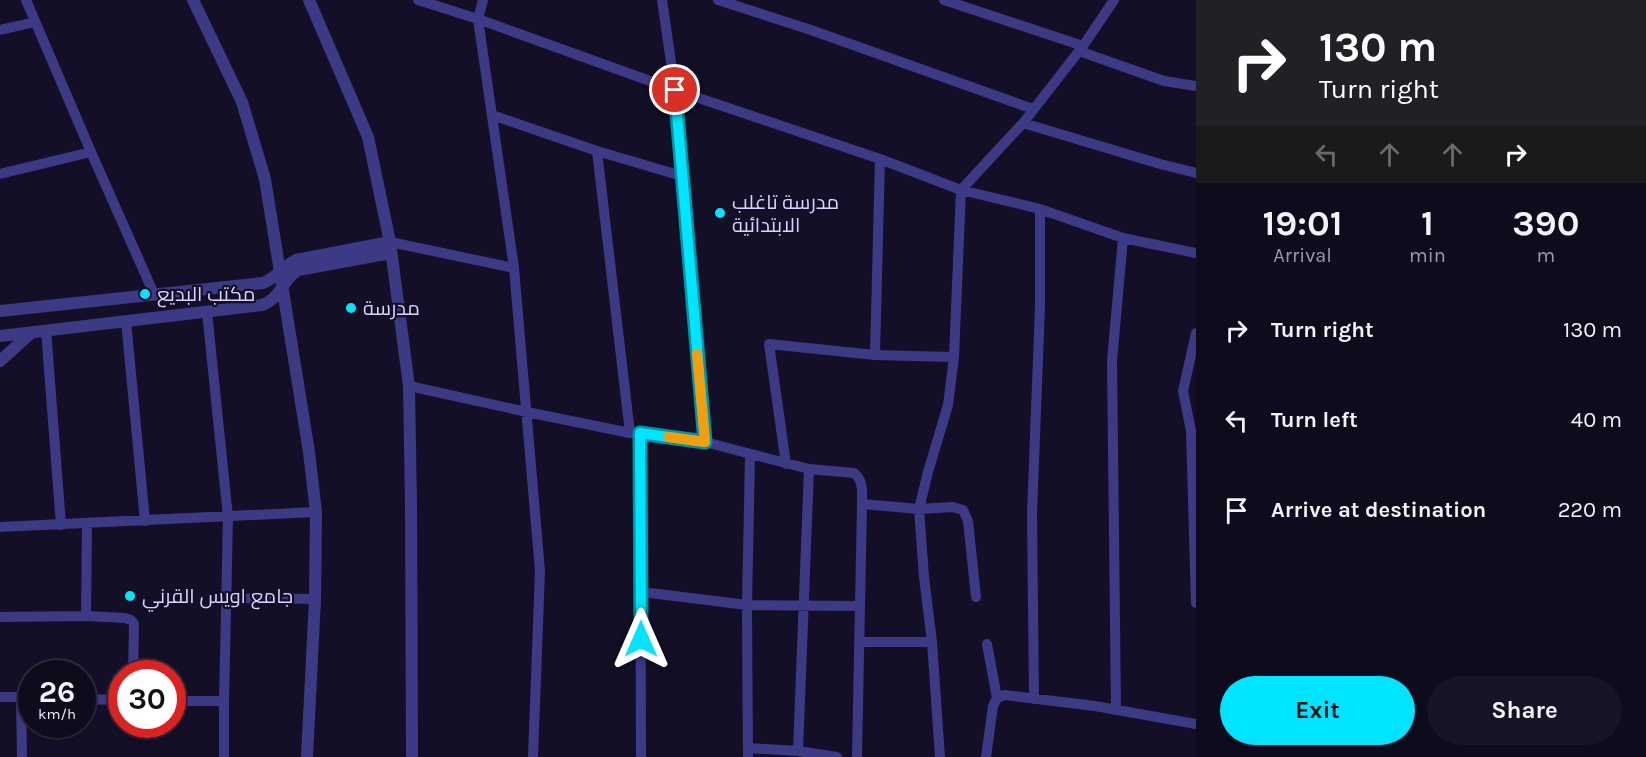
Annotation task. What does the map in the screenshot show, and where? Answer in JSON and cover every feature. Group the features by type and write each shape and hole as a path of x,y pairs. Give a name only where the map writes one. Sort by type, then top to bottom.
{"street":[{"path":"26,0 154,294"},
{"path":"192,0 242,102 265,179 309,452 316,512 315,599 307,757"},
{"path":"309,0 368,137 390,248 408,386 412,757"},
{"path":"418,0 879,159 961,190 1040,208 1123,238 1196,253"},
{"path":"483,0 478,19 514,268 540,571 533,757"},
{"path":"662,0 675,90 705,442"},
{"path":"718,0 811,30 1033,109"},
{"path":"944,0 1164,81 1196,87"},
{"path":"940,757 919,509 948,405 954,357 961,190 1023,123 1081,49 1114,0"},
{"path":"0,30 35,22"},
{"path":"492,115 597,151 682,176"},
{"path":"1023,123 1160,164 1196,172"},
{"path":"597,151 635,433 642,592 641,757"},
{"path":"0,174 91,152"},
{"path":"875,355 879,159"},
{"path":"1034,699 1032,513 1040,307 1040,208"},
{"path":"1116,709 1112,361 1123,238"},
{"path":"0,336 262,305 276,297 289,277 303,268 390,248"},
{"path":"0,311 263,283 269,281 290,263 302,258 390,248 514,268"},
{"path":"207,312 228,517 224,757"},
{"path":"126,321 145,521"},
{"path":"46,330 61,525"},
{"path":"0,361 32,332"},
{"path":"1196,333 1183,391 1193,432 1196,603"},
{"path":"786,464 769,344 875,355 954,357"},
{"path":"408,386 635,433 705,442 786,464 809,469 854,473 859,477 862,482 862,504 857,757"},
{"path":"750,454 747,604 748,753 798,751 837,757"},
{"path":"798,751 809,469"},
{"path":"862,504 919,509 953,507 963,510 968,521 976,597"},
{"path":"0,527 316,512"},
{"path":"86,616 87,524"},
{"path":"642,592 747,604 859,606"},
{"path":"226,598 315,599"},
{"path":"0,617 125,618 134,624 133,660"},
{"path":"860,642 932,642"},
{"path":"986,757 993,706 997,698 987,644"},
{"path":"997,698 1005,695 1116,709 1196,724"},
{"path":"0,697 18,697"},
{"path":"186,701 224,701"},
{"path":"22,757 23,738"}],"slow traffic":[{"path":"668,437 705,442 697,354"}],"place":[{"name":"مدرسة تاغلب الابتدائية","path":"720,213"},
{"name":"مكتب البديع","path":"145,294"},
{"name":"مدرسة","path":"351,308"},
{"name":"جامع اويس القرني","path":"130,596"}],"route":[{"path":"641,639 640,433 705,442 675,90"}]}
